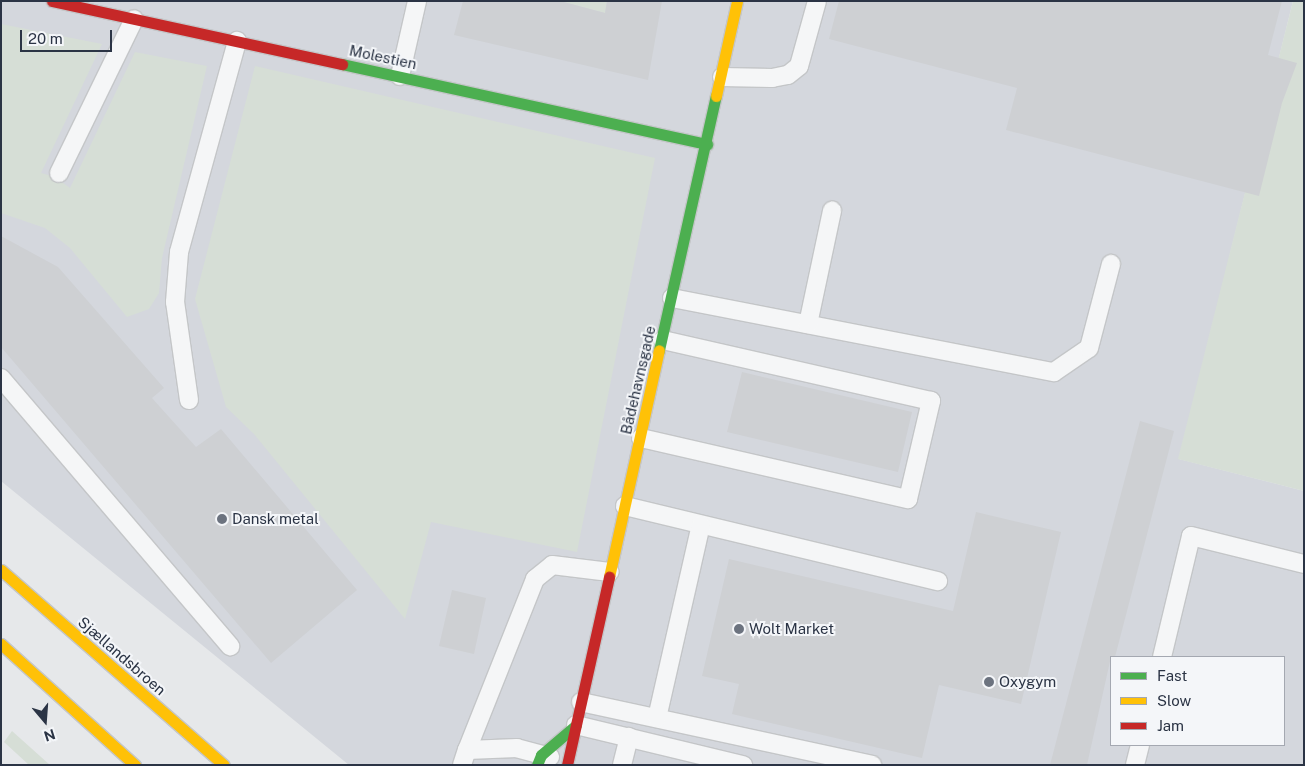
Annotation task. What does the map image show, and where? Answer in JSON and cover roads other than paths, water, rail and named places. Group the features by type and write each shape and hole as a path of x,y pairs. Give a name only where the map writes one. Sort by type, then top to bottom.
{"street":[{"name":"Molestien","path":"52,1 707,144"},
{"name":"Bådehavnsgade","path":"567,763 722,77 737,1"},
{"name":"Sjællandsbroen","path":"1,570 224,765"},
{"path":"1,644 136,765"},
{"path":"539,760 576,725"}],"lane":[{"path":"400,76 418,1"},
{"path":"722,77 772,78 788,75 799,66 817,1"},
{"path":"59,173 134,19"},
{"path":"189,400 175,302 179,252 237,41"},
{"path":"808,324 832,211"},
{"path":"672,298 1054,372 1089,348 1112,264"},
{"path":"641,438 908,499 928,410 930,401 663,340"},
{"path":"1,378 230,646"},
{"path":"625,506 938,581"},
{"path":"657,718 701,525"},
{"path":"1162,656 1191,536 1304,564"},
{"path":"464,757 535,579 552,565 610,572"},
{"path":"581,702 872,765"},
{"path":"576,725 743,765"},
{"path":"622,765 629,737"},
{"path":"1135,765 1140,746"},
{"path":"464,757 517,748 539,760 567,763"}],"place":[{"name":"Dansk metal","path":"222,519"},
{"name":"Wolt Market","path":"739,629"},
{"name":"Oxygym","path":"989,682"}]}
